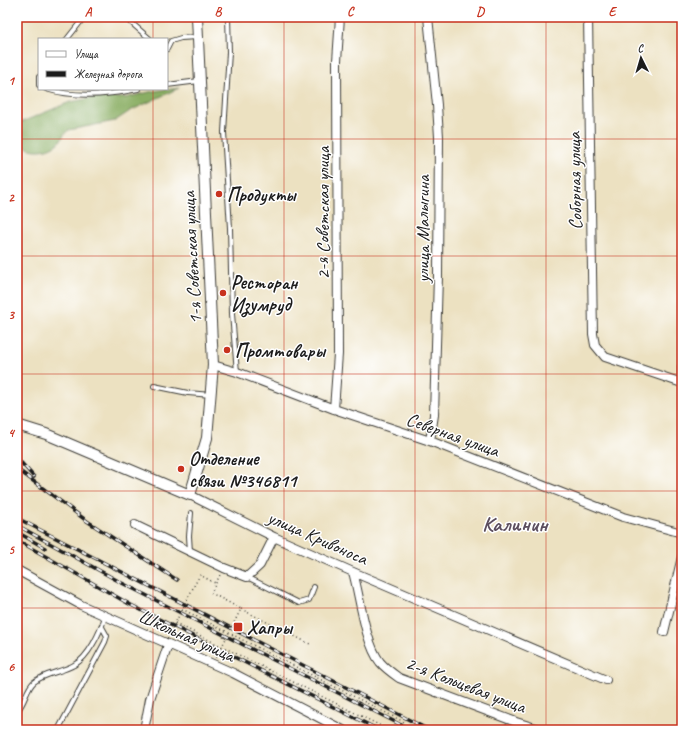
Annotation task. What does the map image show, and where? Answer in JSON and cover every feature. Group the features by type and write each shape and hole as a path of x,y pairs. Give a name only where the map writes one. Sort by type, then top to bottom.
{"street":[{"name":"1-я Советская улица","path":"190,495 207,438 212,396 213,365 197,17"},
{"name":"2-я Советская улица","path":"334,409 338,354 337,61 340,17"},
{"name":"улица Малыгина","path":"428,17 439,137 438,276 434,415 430,441"},
{"name":"Соборная улица","path":"588,17 593,326 595,345 605,357 682,383"},
{"name":"Северная улица","path":"213,365 237,372 334,409 430,441 624,517 682,533"},
{"path":"682,367 682,383"},
{"name":"улица Кривоноса","path":"17,425 46,434 190,495 274,537 606,680"},
{"path":"135,525 224,568 247,577 260,565 274,537"},
{"path":"664,632 682,557"},
{"name":"Школьная улица","path":"17,570 105,617 167,642 213,663 338,729"},
{"name":"2-я Кольцевая улица","path":"353,572 370,643 380,662 388,670 399,678 516,722 542,730"},
{"path":"144,730 150,699 167,642"}],"lane":[{"path":"228,17 229,52 224,132 230,228 232,314 237,372"},
{"path":"127,19 149,38"},
{"path":"68,38 82,20"},
{"path":"168,47 171,41 180,38 198,37"},
{"path":"168,85 200,81"},
{"path":"53,90 80,94 116,94 134,90"},
{"path":"154,386 212,396"},
{"path":"190,552 189,536 191,513"},
{"path":"247,577 299,603 308,600 314,587"},
{"path":"17,711 32,684 38,680 75,665 82,659 102,627 105,617"},
{"path":"58,730 105,642 107,636 102,627"}],"path":[{"path":"224,568 211,593 310,644"},
{"path":"167,642 175,623 200,575 215,584"},
{"path":"182,609 406,723"},
{"path":"213,663 240,609"},
{"path":"175,623 389,730"}],"green space":[{"path":"179,88 130,111 115,121 69,130 65,133 61,140 49,148 44,150 34,150 25,147 17,154 17,124 70,102 97,97 125,98 153,91"}],"railway":[{"path":"17,458 34,477"},
{"path":"17,469 87,521 177,580"},
{"path":"17,518 429,730"},
{"path":"22,528 122,583 411,730"},
{"path":"17,532 45,548"},
{"path":"17,540 131,605 379,730"}],"place":[{"name":"Продукты","path":"219,194"},
{"name":"Ресторан Изумруд","path":"223,293"},
{"name":"Промтовары","path":"227,350"},
{"name":"Отделение связи №346811","path":"181,469"},
{"name":"Хапры","path":"238,627"}],"district":[{"name":"Калинин","path":"515,524"}]}
